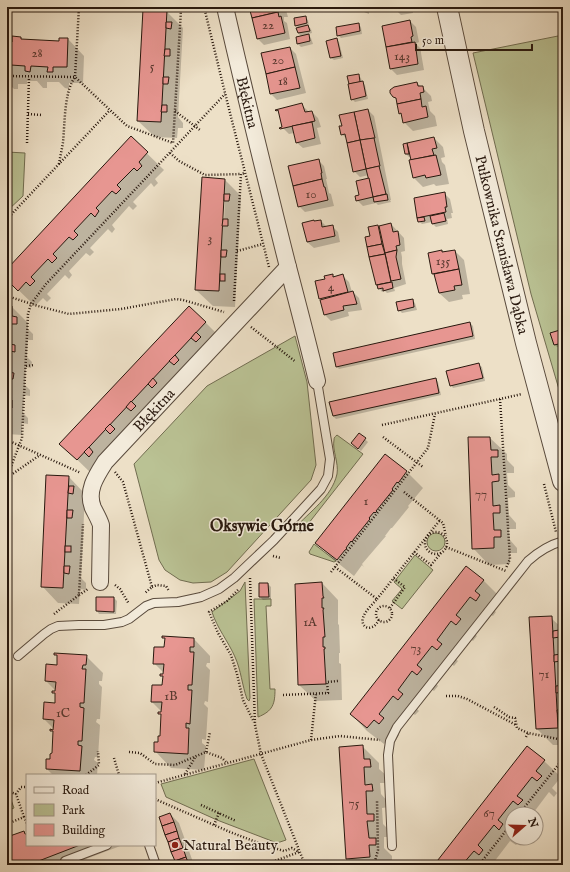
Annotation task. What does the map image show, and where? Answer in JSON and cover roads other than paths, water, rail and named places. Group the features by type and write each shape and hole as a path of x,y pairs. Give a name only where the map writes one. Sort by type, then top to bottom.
{"street":[{"name":"Błękitna","path":"225,7 317,381"},
{"name":"Pułkownika Stanisława Dąbka","path":"447,7 474,131 526,342 563,481"},
{"name":"Błękitna","path":"100,582 101,525 91,501 90,494 94,479 105,462 234,313 288,267"}],"lane":[{"path":"18,656 51,628 58,626 104,625 122,622 129,619 146,606 154,603 178,602 201,597 219,589 234,578 274,540 300,512 321,489 328,476 330,459 317,381"},
{"path":"392,846 388,755 390,741 397,727 528,561 537,552 548,546 563,541"},
{"path":"65,865 65,861 104,846"},
{"path":"149,846 156,865"}],"place":[{"name":"Natural Beauty","path":"175,845"}],"district":[{"name":"Oksywie Górne","path":"262,527"}]}
